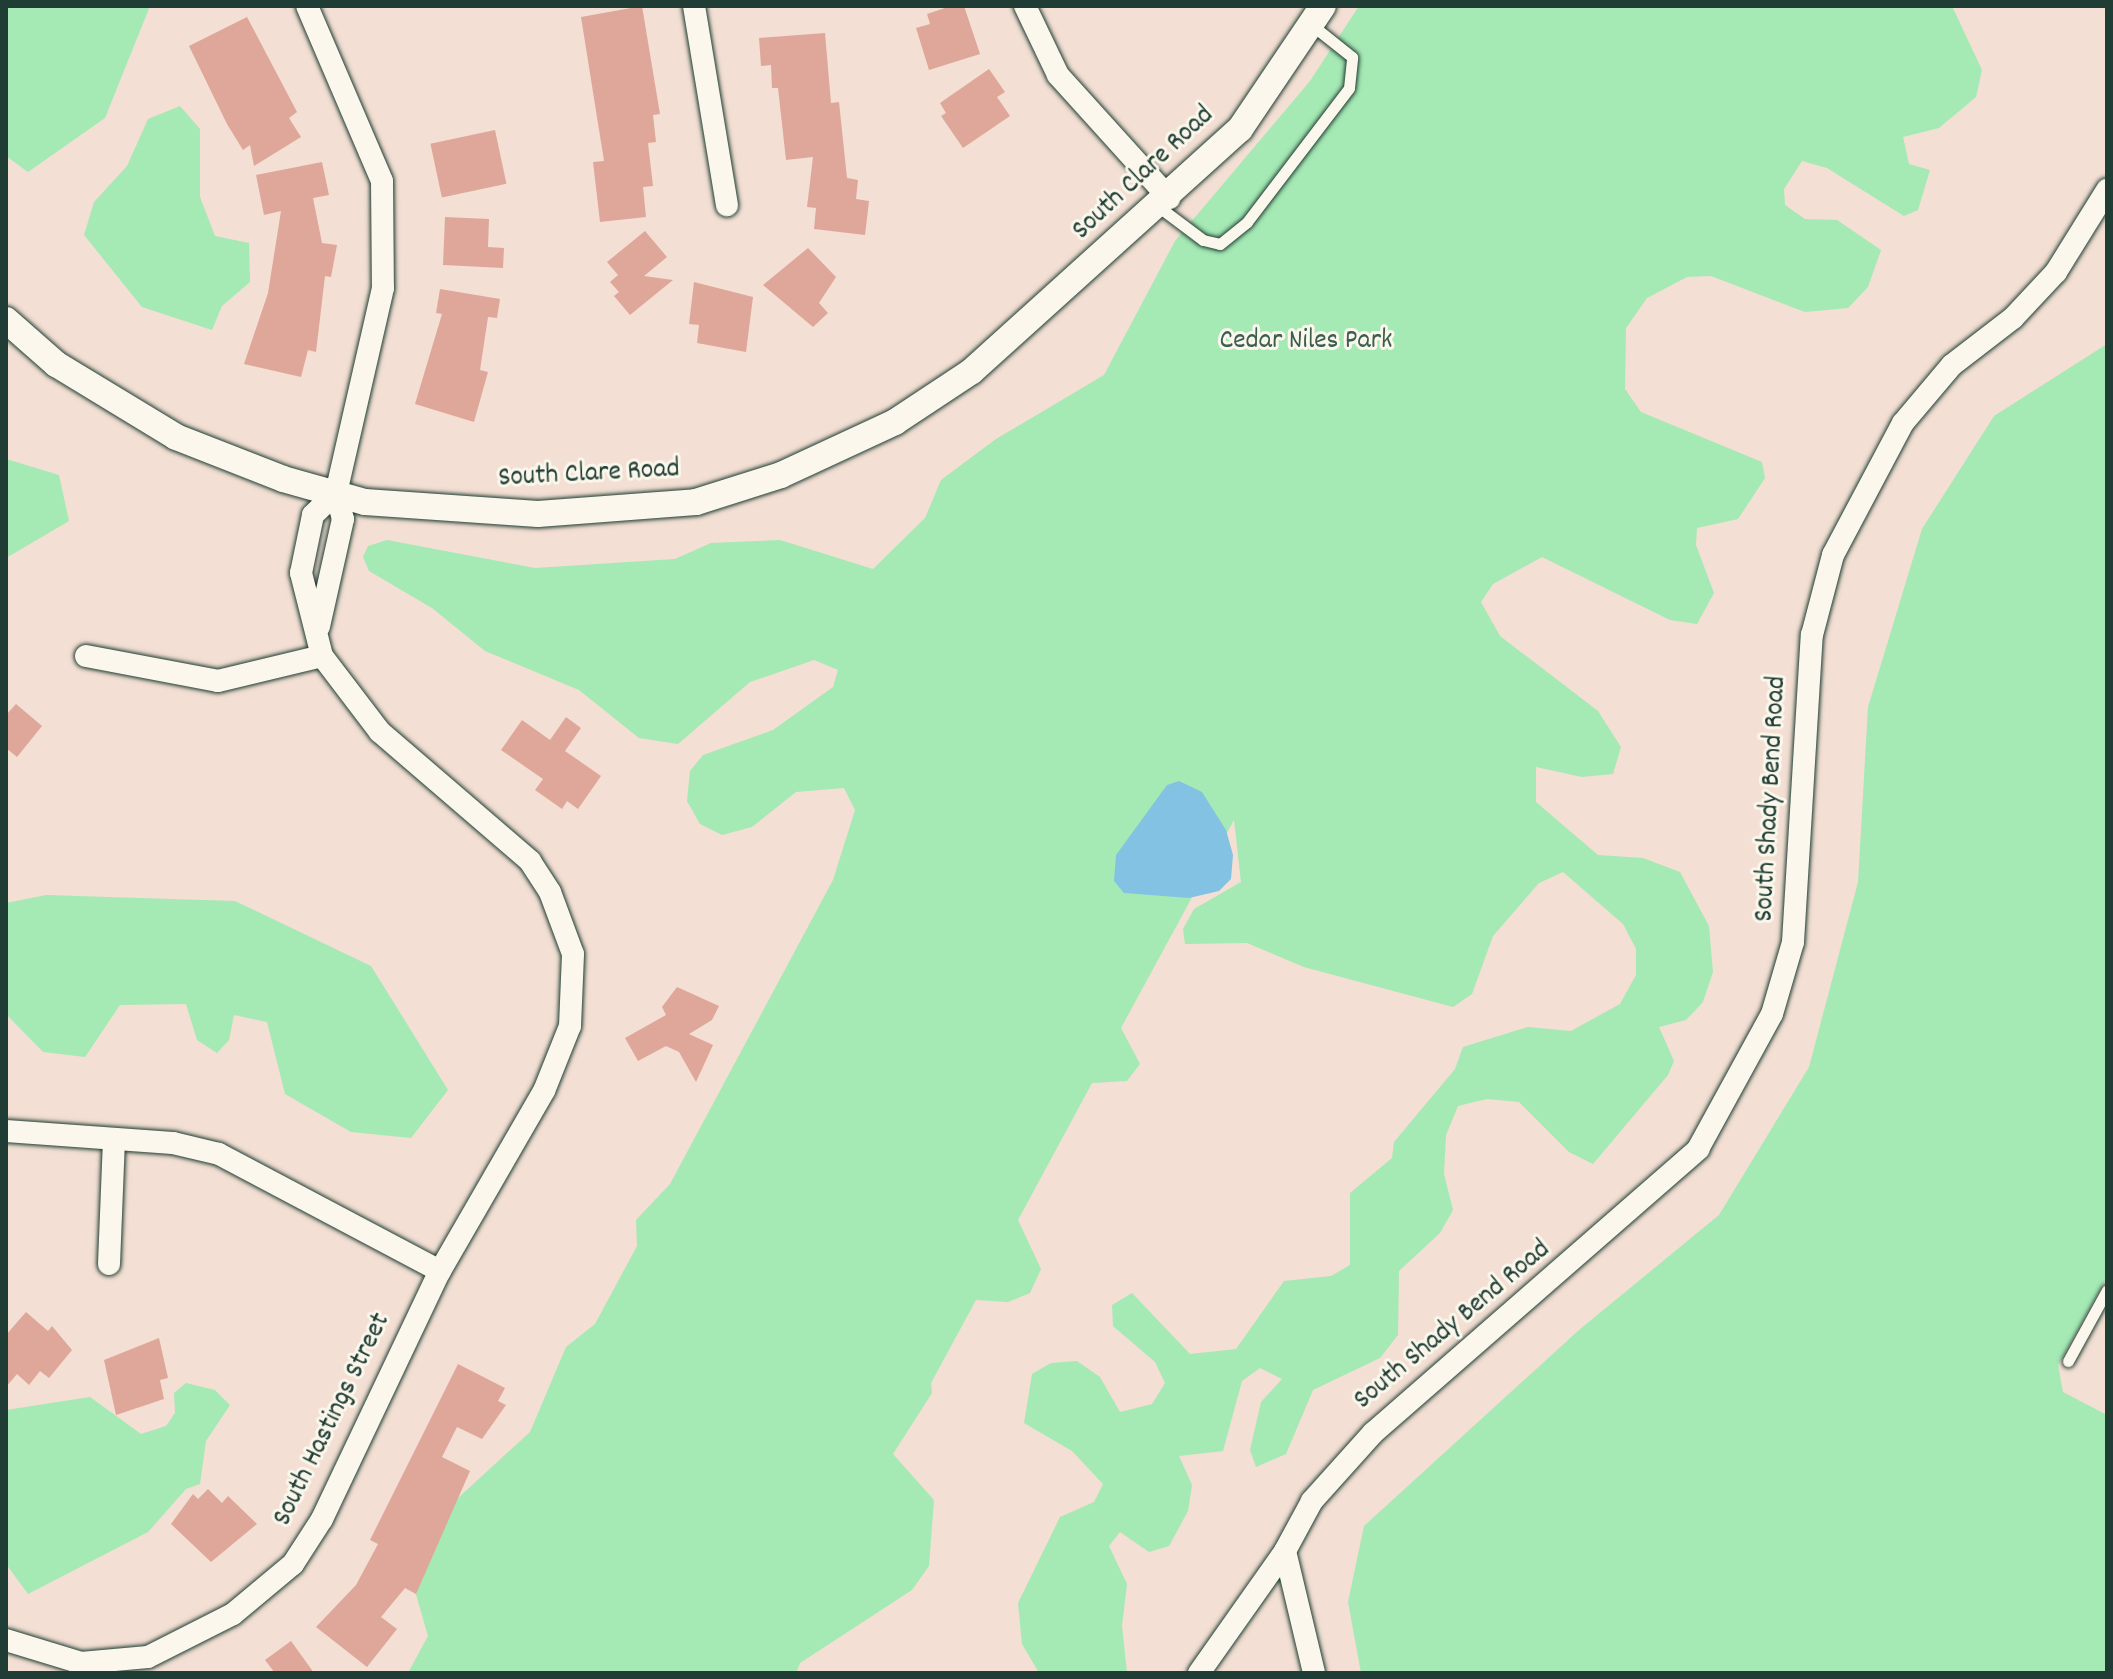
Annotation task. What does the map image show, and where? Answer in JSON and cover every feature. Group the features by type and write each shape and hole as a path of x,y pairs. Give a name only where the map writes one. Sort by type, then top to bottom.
{"street":[{"path":"86,656 218,681 322,656 319,626 343,519 336,493 383,288 382,181 307,6"},
{"path":"694,6 727,205"},
{"path":"1025,6 1058,75 1164,203"},
{"name":"South Clare Road","path":"6,320 56,364 176,437 336,493 472,513 538,514 696,502 781,475 895,422 972,371 1164,203 1240,129 1318,16"},
{"name":"South Shady Bend Road","path":"1199,1673 1285,1551 1312,1501 1373,1433 1698,1149 1772,1014 1793,942 1812,635 1833,555 1903,423 1952,365 2013,318 2056,272 2107,190"},
{"path":"319,626 304,600 301,573 313,515 336,493"},
{"name":"South Hastings Street","path":"6,1640 48,1657 118,1663 176,1648 273,1584 316,1531 440,1271 559,1060 572,1013 573,954 550,892 530,861 380,732 322,656"},
{"path":"6,1131 114,1139 219,1154 440,1271"},
{"path":"109,1264 114,1139"},
{"path":"1285,1551 1314,1673"}],"lane":[{"path":"1164,203 1203,240 1220,244 1247,222 1349,88 1352,57 1318,16"},
{"path":"2068,1361 2107,1290"}],"green space":[{"path":"6,6 150,6 105,118 28,172 6,156"},
{"name":"Cedar Niles Park","path":"1359,6 1952,6 1982,70 1976,97 1939,128 1903,137 1909,164 1930,170 1918,210 1904,216 1827,168 1802,161 1784,189 1785,205 1805,219 1837,220 1881,250 1868,287 1848,308 1805,312 1711,276 1687,277 1647,298 1626,328 1625,389 1641,412 1762,462 1765,478 1738,519 1697,528 1696,545 1714,593 1697,624 1670,620 1542,557 1493,584 1481,602 1500,636 1598,711 1621,747 1613,774 1582,777 1536,767 1536,802 1598,855 1643,858 1680,872 1709,926 1713,972 1703,1002 1686,1020 1659,1027 1674,1061 1668,1075 1593,1164 1569,1152 1519,1102 1487,1099 1458,1106 1446,1135 1444,1174 1453,1210 1440,1233 1399,1271 1398,1335 1380,1358 1313,1390 1286,1454 1256,1467 1250,1450 1261,1402 1282,1379 1260,1368 1242,1381 1223,1451 1179,1456 1192,1485 1188,1511 1169,1546 1149,1552 1120,1532 1109,1546 1127,1584 1122,1626 1127,1673 1039,1673 1022,1644 1018,1603 1060,1517 1094,1502 1103,1484 1072,1451 1024,1423 1032,1374 1051,1363 1077,1361 1100,1377 1120,1412 1152,1404 1165,1383 1155,1362 1113,1326 1112,1305 1132,1293 1190,1354 1236,1349 1284,1281 1331,1276 1350,1265 1350,1193 1392,1158 1394,1142 1455,1069 1463,1047 1528,1027 1571,1031 1620,1004 1636,975 1636,949 1623,924 1563,872 1539,883 1493,936 1472,994 1453,1007 1304,967 1247,943 1185,944 1183,929 1194,909 1241,882 1234,820 1121,1028 1140,1064 1127,1081 1092,1083 1018,1220 1041,1269 1030,1293 1008,1302 976,1300 931,1383 932,1393 893,1454 934,1500 929,1566 912,1590 800,1663 796,1673 408,1673 428,1636 413,1584 458,1498 530,1432 566,1347 595,1324 637,1246 636,1220 670,1184 833,880 855,810 844,788 796,792 752,827 722,835 700,824 687,801 690,771 703,755 773,730 833,687 838,670 814,660 750,682 678,744 639,738 579,690 485,651 432,608 369,571 363,557 368,546 387,540 535,568 675,559 711,543 780,540 873,569 925,518 941,480 996,439 1104,375 1175,241 1310,81"},
{"path":"180,106 200,129 200,197 215,236 249,243 250,282 222,306 212,330 142,307 84,235 94,202 127,166 148,119"},
{"path":"2107,344 2107,1277 2058,1365 2063,1392 2107,1415 2107,1673 1361,1673 1348,1602 1364,1526 1579,1330 1719,1215 1809,1067 1858,882 1868,707 1922,529 1994,416"},
{"path":"6,459 59,475 69,521 6,558"},
{"path":"46,895 235,901 371,966 448,1090 411,1138 351,1132 285,1094 267,1022 234,1015 229,1040 217,1053 197,1040 186,1004 120,1005 85,1057 43,1052 6,1014 6,903"},
{"path":"186,1383 215,1390 230,1405 206,1441 200,1484 186,1489 148,1532 28,1594 6,1564 6,1410 90,1397 141,1434 166,1426 175,1413 174,1393"}],"water":[{"path":"1179,781 1202,792 1226,830 1233,855 1231,879 1219,891 1189,898 1124,893 1114,881 1116,855 1167,785"}],"building":[{"path":"642,6 660,114 653,115 656,142 648,143 653,186 643,187 646,217 600,222 593,162 604,161 581,17"},
{"path":"951,6 964,6 980,54 929,70 916,28 930,24 927,14"},
{"path":"247,17 297,112 289,118 301,137 254,166 250,145 243,150 189,46"},
{"path":"825,33 831,103 839,102 847,178 858,180 856,199 869,201 865,235 814,229 816,208 807,207 813,157 786,160 778,88 772,88 771,65 761,66 759,38"},
{"path":"989,69 1005,92 997,97 1010,116 963,148 941,116 946,113 940,103"},
{"path":"495,130 506,184 442,198 430,144"},
{"path":"322,162 329,195 313,198 322,243 337,245 331,277 325,276 316,352 308,350 301,377 244,364 268,293 281,211 264,215 256,175"},
{"path":"445,217 489,219 488,247 504,248 503,268 443,265"},
{"path":"645,231 667,257 644,276 673,280 630,315 614,296 619,292 610,282 618,275 607,262"},
{"path":"808,248 836,277 819,303 828,313 813,327 763,285"},
{"path":"694,282 753,297 746,352 697,343 699,325 689,324"},
{"path":"440,289 500,299 497,318 488,317 480,370 488,372 474,422 415,404 442,314 436,313"},
{"path":"16,704 42,726 17,757 6,748 6,715"},
{"path":"566,717 581,728 565,751 601,776 578,809 567,801 562,809 535,790 543,779 501,750 522,720 550,740"},
{"path":"677,987 719,1006 712,1020 689,1034 713,1045 696,1082 679,1052 666,1046 638,1061 625,1038 666,1015 662,1007"},
{"path":"26,1312 48,1331 52,1326 72,1350 49,1378 40,1371 29,1385 17,1374 6,1387 6,1335"},
{"path":"159,1338 168,1378 160,1380 164,1399 116,1415 104,1360"},
{"path":"458,1364 505,1388 498,1401 506,1405 482,1439 457,1427 442,1457 470,1471 416,1594 405,1588 381,1617 397,1629 367,1667 316,1627 356,1585 378,1544 370,1540"},
{"path":"208,1489 222,1503 228,1496 257,1524 211,1562 171,1524 193,1494 198,1499"},
{"path":"291,1641 314,1673 275,1673 265,1660"}]}
